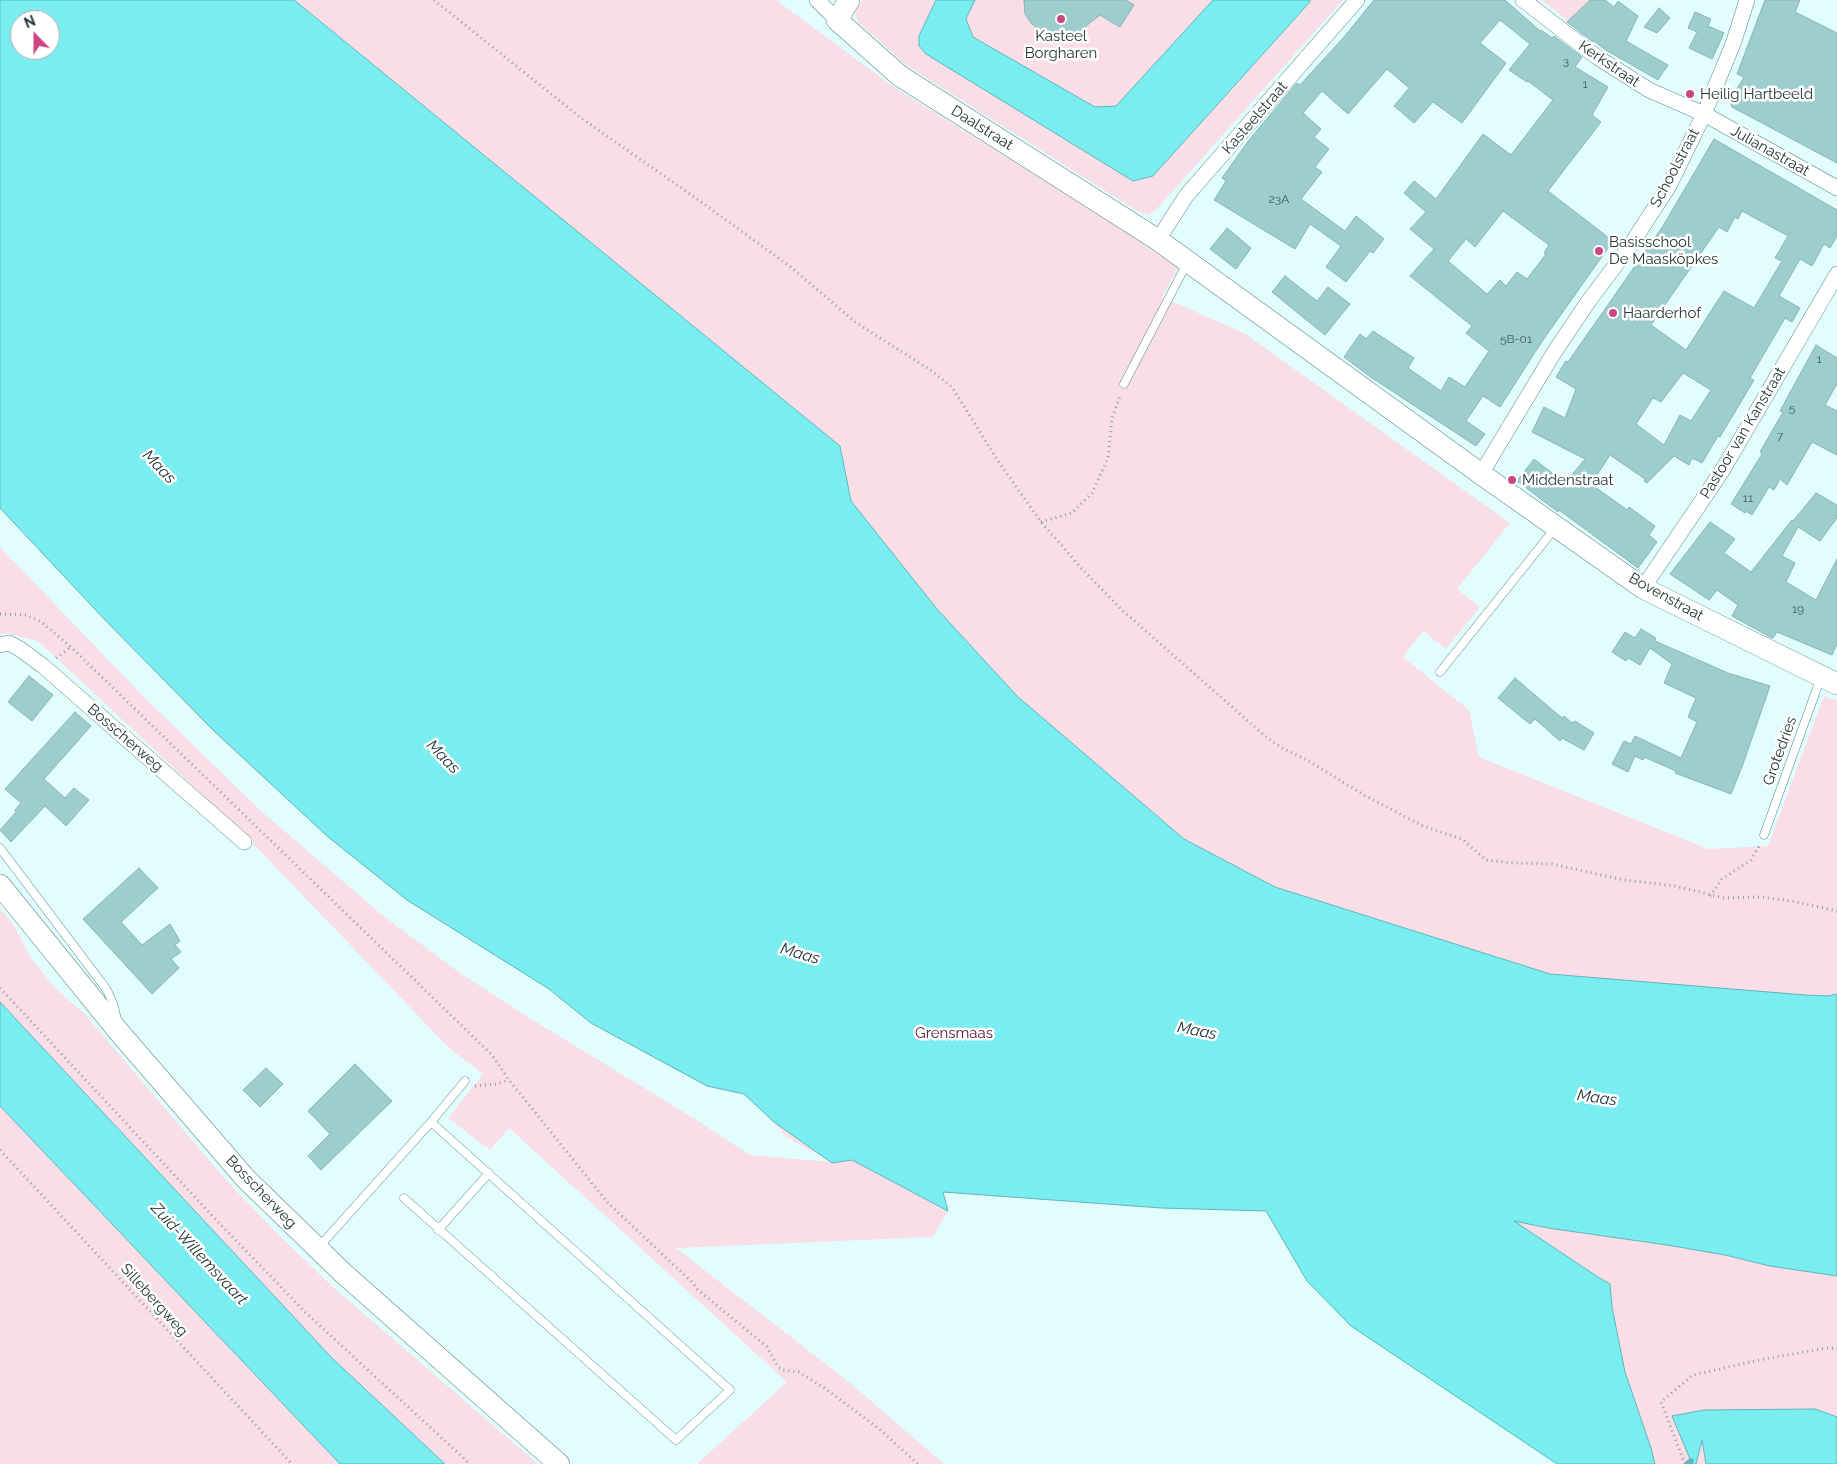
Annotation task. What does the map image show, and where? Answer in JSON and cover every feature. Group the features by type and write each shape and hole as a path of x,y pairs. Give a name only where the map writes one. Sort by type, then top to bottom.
{"street":[{"name":"Daalstraat","path":"817,0 900,76 1158,240"},
{"path":"837,20 848,0"},
{"name":"Kasteelstraat","path":"1158,240 1186,196 1357,0"},
{"name":"Kerkstraat","path":"1523,0 1597,57 1641,85 1704,114"},
{"name":"Schoolstraat","path":"1481,474 1555,351 1588,302 1630,246 1669,186 1704,114 1733,44 1747,0"},
{"name":"Julianastraat","path":"1704,114 1837,188"},
{"path":"1158,240 1481,474"},
{"name":"Pastoor van Kanstraat","path":"1643,588 1722,471 1837,274"},
{"name":"Bovenstraat","path":"1481,474 1643,588 1829,681"},
{"name":"Bosscherweg","path":"0,645 9,643 43,666 244,842"},
{"name":"Bosscherweg","path":"0,886 119,1032 246,1179 317,1249 559,1464"}],"lane":[{"path":"1124,384 1188,261"},
{"path":"1440,672 1557,526"},
{"name":"Grotedries","path":"1764,835 1829,681"},
{"path":"0,848 107,990 114,1006 119,1032"},
{"path":"317,1249 432,1122 465,1081"},
{"path":"404,1198 676,1440 730,1390 432,1122"},
{"path":"438,1230 489,1173"}],"path":[{"path":"434,0 581,118 792,268 856,322 929,369 952,387 998,461 1042,522 1083,570 1122,610 1265,736 1282,748 1307,760 1364,795 1423,826 1462,839 1486,860 1552,864 1624,880 1675,886 1710,896 1724,898 1760,897 1837,910"},
{"path":"1042,522 1072,513 1092,493 1108,458 1112,418 1124,384"},
{"path":"0,614 26,615 40,621 71,647 492,1055 509,1080 608,1203 694,1283 697,1289 767,1347 778,1367 783,1370 798,1372 826,1389 878,1428 918,1464"},
{"path":"1710,896 1722,879 1751,860 1764,835"},
{"path":"0,988 218,1223 306,1313 470,1464"},
{"path":"459,1088 496,1084 509,1080"},
{"name":"Sillebergweg","path":"0,1150 292,1464"},
{"path":"1685,1464 1660,1402 1693,1374 1764,1358 1828,1348 1837,1349"}],"green space":[{"name":"Grensmaas","path":"294,0 776,0 894,87 1124,231 1178,268 1162,297 1244,333 1510,523 1457,589 1480,607 1446,649 1423,631 1403,657 1469,710 1479,757 1708,849 1768,846 1824,696 1837,701 1837,1464 1655,1464 1625,1372 1612,1307 1610,1284 1598,1277 1266,1211 1156,1207 943,1192 948,1211 933,1237 676,1248 849,1382 944,1464 697,1464 787,1382 509,1128 490,1150 448,1118 483,1074 449,1048 238,828 38,641 5,633 0,636 0,547 143,696 260,810 381,914 460,973 750,1155 831,1162 788,1138 745,1094 707,1086 639,1050 641,1046 626,1037 623,1041 591,1023 549,989 407,900 327,836 214,732 182,700 184,698 117,633 0,508 0,58 484,653 1547,973 1275,887 1184,839 1017,696 937,609 851,501 840,446"},
{"path":"862,0 936,0 919,36 1133,181 1153,176 1309,4 1310,0 1343,0 1156,210 1148,215 1137,211 906,65 858,22 855,12"},
{"path":"975,0 1213,0 1116,106 1095,107 973,37 966,19"},
{"path":"1542,0 1590,0 1568,21"},
{"path":"0,908 15,927 30,957 56,989 83,1012 226,1180 278,1234 333,1287 538,1464 445,1464 332,1358 0,1002"},
{"path":"0,1106 340,1464 0,1464"}],"water":[{"name":"Maas","path":"0,0 294,0 840,446 851,501 937,609 1017,696 1184,839 1275,887 1550,974 1805,995 1828,996 1837,994 1837,1276 1770,1266 1725,1255 1667,1245 1548,1228 1514,1221 1610,1284 1612,1307 1625,1372 1655,1464 1557,1464 1351,1326 1307,1281 1266,1211 1161,1208 943,1192 948,1211 852,1160 832,1163 774,1122 744,1094 707,1086 591,1023 549,989 407,900 327,836 214,731 106,621 0,508"},
{"path":"936,0 975,0 966,19 973,37 1095,107 1116,106 1213,0 1310,0 1153,176 1133,181 926,54 919,46 919,36"},
{"name":"Zuid-Willemsvaart","path":"0,1002 332,1358 445,1464 340,1464 0,1106"},
{"path":"1815,1409 1837,1417 1837,1464 1706,1464 1702,1440 1696,1464 1692,1464 1672,1416 1704,1410"}],"building":[{"name":"Kasteel Borgharen","path":"1024,0 1126,0 1134,5 1120,27 1100,15 1076,34 1058,37 1043,33 1032,24 1025,14"},
{"path":"1374,0 1505,0 1540,31 1552,38 1554,36 1582,57 1575,67 1608,87 1592,115 1601,122 1548,191 1613,241 1543,340 1500,407 1483,396 1466,421 1485,434 1476,446 1369,376 1344,357 1360,334 1366,339 1373,331 1414,358 1408,368 1441,391 1449,377 1465,387 1489,351 1466,333 1472,326 1410,276 1434,249 1410,229 1426,212 1404,193 1414,181 1436,199 1483,134 1511,155 1553,100 1528,81 1509,70 1530,44 1500,20 1480,43 1506,63 1462,123 1433,102 1414,123 1394,106 1409,88 1387,69 1348,114 1322,91 1303,113 1321,129 1314,137 1329,149 1315,167 1322,172 1301,199 1345,231 1356,216 1384,239 1373,253 1370,251 1346,282 1326,267 1341,246 1310,224 1295,249 1214,200 1226,181 1222,178 1249,140 1297,83 1300,85 1344,37","holes":["1503,211 1549,245 1544,253 1546,254 1527,279 1517,272 1506,286 1500,280 1487,294 1448,261 1466,239 1475,247"]},
{"path":"1590,0 1605,0 1614,7 1618,1 1638,16 1626,41 1668,65 1658,80 1593,42 1567,22"},
{"path":"1765,0 1800,0 1795,12 1837,33 1837,163 1732,107 1730,101 1744,77 1737,74"},
{"path":"1659,8 1670,18 1657,33 1644,27"},
{"path":"1695,12 1711,19 1708,26 1724,33 1712,59 1689,48 1697,32 1688,28"},
{"path":"1714,139 1837,210 1837,236 1830,248 1824,244 1812,266 1800,259 1779,296 1800,308 1792,322 1785,318 1750,378 1754,380 1702,463 1692,458 1689,465 1674,456 1647,483 1644,481 1645,479 1610,455 1591,484 1627,510 1629,507 1655,526 1649,535 1657,542 1638,568 1517,481 1534,459 1565,483 1585,459 1532,432 1544,407 1565,418 1576,389 1556,377 1663,226","holes":["1742,211 1788,236 1775,258 1782,261 1754,308 1724,291 1686,350 1651,325 1719,227 1727,232 1735,217 1738,219","1683,373 1711,390 1691,421 1680,415 1664,445 1636,424 1653,398 1661,402"]},
{"path":"1227,228 1251,248 1236,269 1210,249"},
{"path":"1285,276 1317,301 1328,287 1350,304 1325,335 1272,292"},
{"path":"1816,345 1837,358 1837,384 1825,405 1837,411 1837,455 1812,442 1787,485 1780,479 1774,490 1769,487 1752,515 1746,511 1745,513 1731,504 1762,454 1760,452 1783,412 1780,411"},
{"path":"1816,493 1837,505 1837,518 1820,541 1798,527 1782,556 1795,563 1786,582 1816,600 1837,559 1837,644 1832,655 1777,632 1773,638 1770,637 1732,616 1738,605 1717,590 1709,600 1670,574 1710,522 1735,539 1724,553 1751,572"},
{"path":"1641,629 1656,638 1655,641 1728,673 1770,686 1731,794 1675,773 1676,771 1644,757 1643,760 1635,756 1628,772 1612,764 1624,741 1631,744 1635,736 1681,758 1697,722 1688,717 1696,698 1664,683 1672,664 1650,648 1640,665 1628,658 1626,661 1612,652 1625,632 1635,638"},
{"path":"29,676 53,695 32,721 8,702"},
{"path":"1515,678 1562,718 1564,716 1572,723 1575,721 1594,733 1584,750 1562,738 1560,741 1535,719 1530,724 1498,698"},
{"path":"75,712 91,726 44,779 65,798 74,788 89,800 66,826 45,806 11,842 0,830 16,812 15,810 21,803 5,789"},
{"path":"139,868 158,888 121,922 142,945 170,924 180,941 175,945 181,952 171,959 179,968 152,994 83,919"},
{"path":"355,1064 392,1101 321,1170 308,1156 330,1134 308,1111"},
{"path":"266,1068 283,1084 260,1107 243,1090"}],"waterway":[{"path":"1687,1464 1691,1461"}],"place":[{"name":"Kasteel Borgharen","path":"1061,19"},
{"name":"Heilig Hartbeeld","path":"1690,94"},
{"name":"Basisschool De Maasköpkes","path":"1599,251"},
{"name":"Haarderhof","path":"1613,313"},
{"name":"Middenstraat","path":"1512,480"}]}
